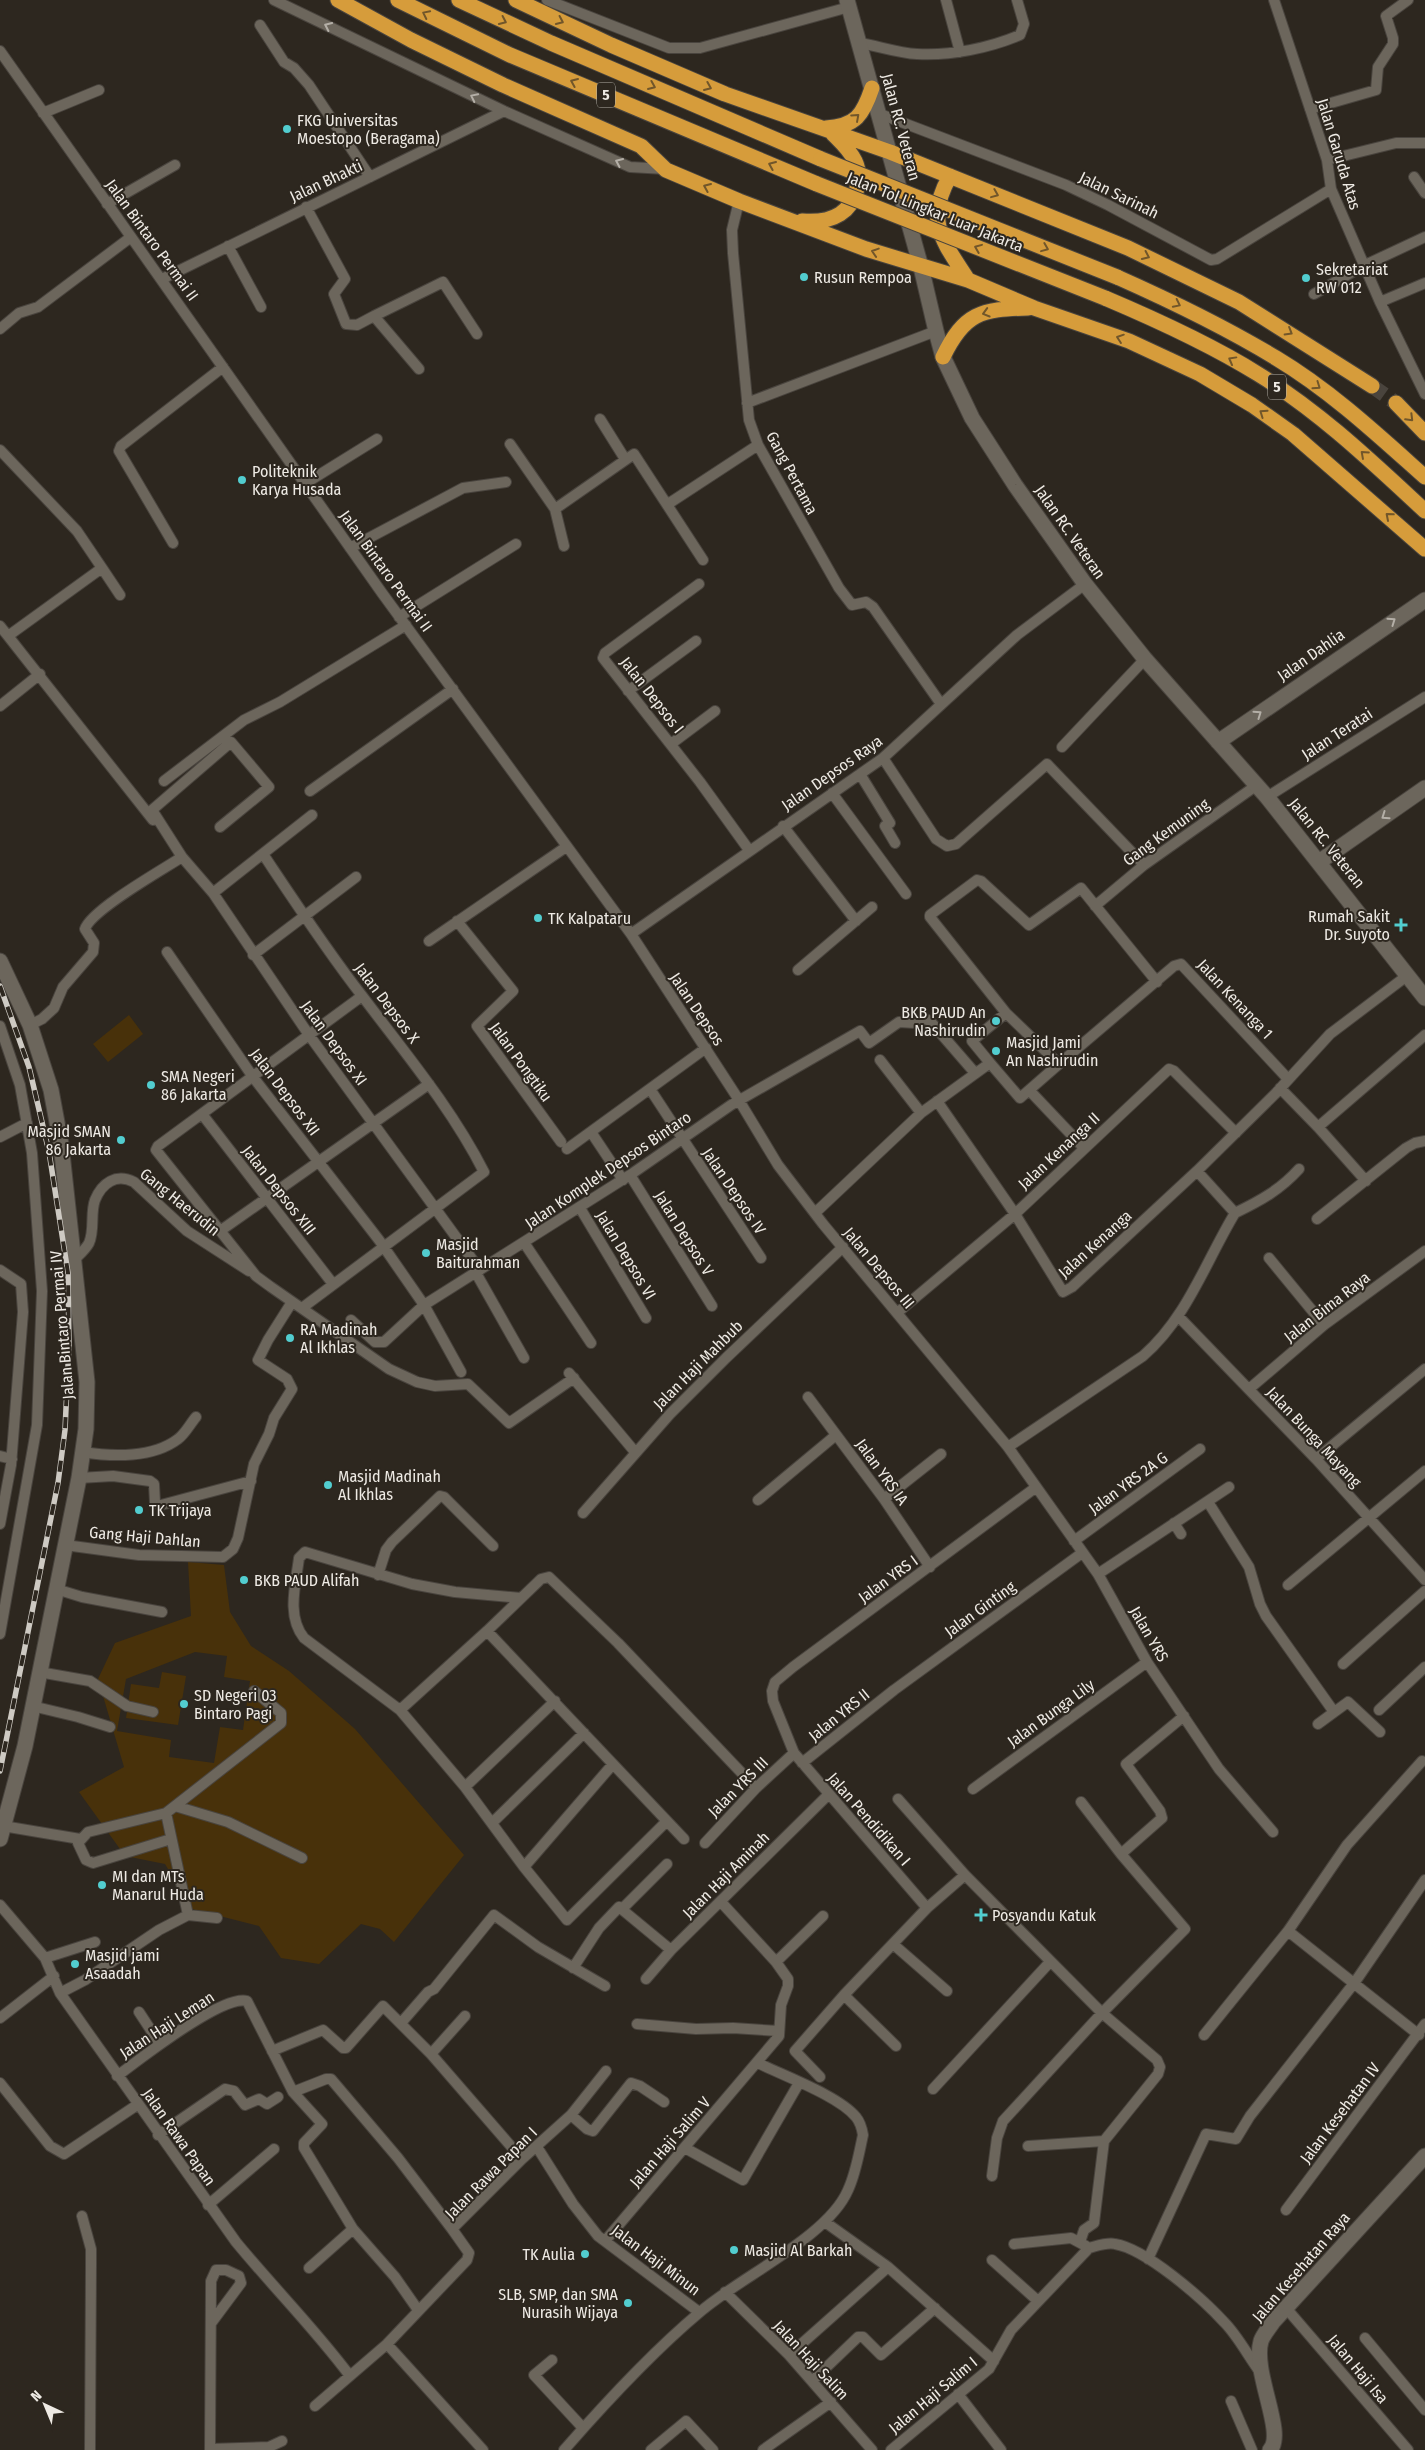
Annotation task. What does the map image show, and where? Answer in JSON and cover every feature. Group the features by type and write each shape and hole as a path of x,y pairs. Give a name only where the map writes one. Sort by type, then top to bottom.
{"highway":[{"path":"338,0 411,40 503,85 641,146 666,170 739,201 866,249 968,280 1034,308 1129,341 1200,374 1252,405 1294,434 1425,549"},
{"name":"Jalan Tol Lingkar Luar Jakarta","path":"398,0 510,55 817,184 1161,322 1258,374 1314,413 1359,450 1425,511"},
{"name":"Jalan Tol Lingkar Luar Jakarta","path":"459,0 551,43 821,159 1117,277 1176,303 1277,358 1326,392 1425,477"},
{"path":"516,0 611,45 725,94 890,152 1128,248 1192,278 1292,334 1372,386"},
{"path":"827,130 842,127 857,118 865,108 872,88"},
{"path":"796,221 818,222 840,214 852,202 859,183 856,162 846,146 827,130"},
{"path":"950,176 937,204 937,217 940,231 968,280"},
{"path":"943,358 953,336 964,323 979,314 992,310 1034,308"},
{"path":"1396,403 1425,433"}],"main road":[{"name":"Jalan RC. Veteran","path":"848,4 880,114 943,358 972,418 1023,498 1085,584 1145,659 1257,785 1425,998"},
{"name":"Jalan Dahlia","path":"1218,742 1425,600"},
{"path":"1319,862 1425,788"},
{"name":"Jalan Bintaro Permai IV","path":"0,962 30,1025 50,1090 61,1144 87,1382 86,1429 79,1478 25,1746 2,1832"},
{"name":"Jalan Kesehatan Raya","path":"1270,2450 1275,2445 1276,2432 1261,2374 1259,2353 1261,2340 1273,2322 1425,2156"}],"street":[{"path":"274,0 504,112 630,167 666,170"},
{"path":"547,0 635,36 669,48 685,49 700,48 848,4"},
{"path":"946,0 960,52"},
{"path":"860,43 916,54 960,52 1020,35 1024,24 1017,0"},
{"name":"Jalan Garuda Atas","path":"1274,0 1327,160 1331,189 1363,266 1425,394"},
{"path":"1310,109 1376,90 1378,67 1391,49 1394,38 1386,16 1408,0"},
{"path":"260,25 284,62 294,68 320,100 370,177"},
{"name":"Jalan Bintaro Permai II","path":"0,51 350,548 631,934"},
{"path":"43,113 99,90"},
{"name":"Jalan Bhakti","path":"162,279 306,207 504,112"},
{"name":"Jalan Sarinah","path":"880,114 1066,185 1108,205 1211,260 1217,259 1331,189"},
{"path":"1327,160 1396,143 1425,143"},
{"path":"107,204 175,165"},
{"path":"1414,177 1425,193"},
{"name":"Gang Pertama","path":"739,201 732,230 733,253 747,403 758,445 844,596 852,605 866,602 874,607 941,704"},
{"path":"306,207 344,279 334,294 346,324 357,326 443,282 477,334"},
{"path":"0,329 19,313 38,307 131,237"},
{"path":"1314,294 1363,266 1425,237"},
{"path":"228,246 261,307"},
{"path":"1380,302 1425,283"},
{"path":"374,316 419,369"},
{"path":"747,403 936,331"},
{"path":"173,543 119,451 121,446 223,367"},
{"path":"600,419 624,459"},
{"path":"306,483 377,439"},
{"path":"510,444 555,509 564,546"},
{"path":"668,504 758,445"},
{"path":"0,451 77,531 120,595"},
{"path":"555,509 624,459 634,454 703,560"},
{"path":"350,548 462,488 506,482"},
{"path":"164,781 244,720 280,702 516,544"},
{"path":"8,636 102,568"},
{"name":"Jalan Depsos I","path":"699,584 604,654 604,658 671,744 749,850"},
{"name":"Jalan Depsos Raya","path":"631,934 783,826 883,758 1017,635 1085,584"},
{"path":"0,626 174,845"},
{"path":"628,691 696,641"},
{"path":"1062,747 1145,659"},
{"path":"0,706 40,674"},
{"path":"310,791 454,689"},
{"name":"Jalan Teratai","path":"1267,798 1372,728 1425,696"},
{"path":"671,744 715,711"},
{"path":"174,845 152,810 231,742 269,787 220,827"},
{"path":"883,758 936,838 947,846 956,844 1047,764 1144,866"},
{"path":"860,774 890,823 885,826 895,843"},
{"name":"Gang Kemuning","path":"1095,906 1144,866 1257,785"},
{"path":"832,794 906,894"},
{"path":"213,893 312,816"},
{"path":"783,826 856,921"},
{"name":"Jalan Depsos XI","path":"174,845 213,893 308,1035 374,1124 478,1271 524,1358"},
{"path":"429,941 566,847"},
{"name":"Jalan Depsos X","path":"263,854 304,916 429,1084 468,1141 484,1172 434,1208"},
{"path":"30,1025 42,1020 54,1008 63,987 93,952 94,943 85,926 95,914 109,910 182,857"},
{"path":"253,955 356,877"},
{"path":"1059,1064 1006,1012 929,916 977,880 981,881 1028,925 1080,888 1157,982"},
{"path":"798,970 872,907"},
{"name":"Jalan Pongtiku","path":"457,921 513,992 476,1026 564,1146 591,1132"},
{"name":"Jalan Depsos","path":"631,934 706,1048 735,1102"},
{"name":"Jalan Depsos XII","path":"168,952 253,1077 384,1246 424,1306 461,1372"},
{"name":"Jalan Kenanga 1","path":"1030,1091 1059,1064 1178,964 1184,966 1288,1079"},
{"name":"Jalan Kenanga","path":"937,1101 1015,1214 1063,1292 1072,1287 1197,1171 1280,1088 1330,1034 1408,975"},
{"path":"362,996 158,1146 156,1150 256,1276 368,1356 417,1382 435,1386 468,1384 509,1423 571,1376 636,1452"},
{"path":"1006,1012 972,1041 1017,1097 1021,1098 1030,1091 1084,1148"},
{"name":"Jalan Komplek Depsos Bintaro","path":"351,1320 366,1335 379,1344 384,1342 424,1306 627,1178 735,1102 860,1031 869,1043 899,1022 915,1023 926,1019 930,1021 975,1073"},
{"path":"0,1026 20,1085 32,1153 42,1291 37,1425 0,1634"},
{"path":"1318,1127 1425,1035"},
{"path":"591,1132 706,1048"},
{"path":"880,1060 922,1113"},
{"path":"814,1213 922,1113 990,1062"},
{"name":"Jalan Kenanga II","path":"897,1312 1015,1214 1170,1068 1236,1133"},
{"path":"220,1230 429,1084"},
{"path":"1280,1088 1366,1181"},
{"name":"Jalan Depsos IV","path":"650,1089 762,1258"},
{"name":"Jalan Depsos III","path":"735,1102 814,1213 1008,1447"},
{"name":"Jalan Depsos XIII","path":"202,1114 333,1284"},
{"path":"0,1137 27,1123"},
{"name":"Jalan Depsos V","path":"591,1132 627,1178 712,1306"},
{"path":"1317,1219 1410,1145 1425,1141"},
{"path":"1008,1447 1144,1356 1157,1344 1179,1317 1235,1213 1264,1200 1281,1187 1298,1169"},
{"path":"1197,1171 1235,1213"},
{"name":"Gang Haerudin","path":"74,1260 90,1242 95,1201 105,1185 111,1179 127,1178 134,1182 187,1231 256,1276"},
{"path":"302,1308 434,1208"},
{"name":"Jalan Depsos VI","path":"580,1208 646,1318"},
{"path":"525,1244 591,1343"},
{"name":"Jalan Haji Mahbub","path":"583,1513 700,1383 843,1247"},
{"name":"Jalan Bima Raya","path":"1249,1389 1324,1325 1425,1251"},
{"path":"1269,1258 1324,1325"},
{"path":"0,1270 20,1282 23,1290 24,1312 12,1459 0,1524"},
{"path":"79,1478 112,1476 150,1481 154,1484 155,1503 161,1505 251,1481 254,1464 292,1386 287,1379 258,1360 292,1302"},
{"name":"Jalan Bunga Mayang","path":"1179,1317 1316,1459 1425,1580"},
{"path":"1316,1459 1425,1369"},
{"name":"Jalan YRS IA","path":"808,1398 884,1499 930,1567"},
{"path":"83,1452 139,1454 159,1450 180,1438 196,1418"},
{"path":"758,1500 836,1435"},
{"name":"Jalan YRS","path":"1008,1447 1035,1488 1098,1574 1146,1662 1219,1769 1272,1832"},
{"name":"Jalan YRS 2A G","path":"1074,1541 1200,1450"},
{"path":"884,1499 941,1454"},
{"path":"0,1456 12,1459"},
{"path":"1288,1585 1425,1472"},
{"name":"Gang Haji Dahlan","path":"65,1545 139,1555 222,1557 234,1549 251,1481"},
{"name":"Jalan YRS I","path":"773,1701 772,1691 775,1682 1035,1488"},
{"path":"1098,1574 1229,1488"},
{"path":"378,1575 386,1550 392,1542 440,1496 444,1497 493,1546"},
{"path":"1208,1502 1253,1575 1260,1604 1266,1616 1334,1712"},
{"path":"1174,1523 1181,1534"},
{"path":"521,1598 455,1592 378,1575 313,1554 302,1553 298,1558 294,1619 304,1638 400,1710 465,1787 524,1868 568,1920 667,1821"},
{"name":"Jalan Ginting","path":"894,1690 1082,1553"},
{"path":"400,1710 545,1577 552,1579 618,1643 756,1788"},
{"path":"56,1589 82,1597 162,1612"},
{"path":"1343,1664 1425,1590"},
{"path":"487,1631 684,1840"},
{"name":"Jalan Bunga Lily","path":"973,1789 1146,1662"},
{"path":"1379,1710 1425,1667"},
{"path":"39,1672 90,1681 126,1706 152,1712"},
{"name":"Jalan YRS II","path":"802,1764 894,1690"},
{"path":"2,1832 80,1839 95,1830 166,1813 281,1723 281,1713 254,1691"},
{"path":"465,1787 555,1701"},
{"name":"Jalan Pendidikan I","path":"773,1701 794,1753 802,1764 927,1908"},
{"path":"1318,1724 1348,1702 1380,1732"},
{"path":"32,1706 110,1727"},
{"path":"1121,1854 1162,1818 1160,1811 1126,1764 1184,1716"},
{"path":"492,1823 584,1733"},
{"name":"Jalan YRS III","path":"704,1843 756,1788 794,1753"},
{"path":"1204,2035 1288,1931 1347,1845 1422,1761"},
{"path":"524,1868 613,1764"},
{"name":"Jalan Haji Aminah","path":"646,1979 671,1950 828,1795"},
{"path":"898,1800 965,1875 1050,1962 1102,2013 1157,2060 1160,2067 1158,2074 1104,2142 1028,2146"},
{"path":"992,2176 997,2138 1003,2121 1102,2013 1185,1929 1121,1854 1080,1802"},
{"path":"175,1806 228,1822 302,1858"},
{"path":"166,1813 188,1915"},
{"path":"80,1839 80,1849 86,1860 93,1863 171,1839"},
{"path":"624,1908 667,1864"},
{"path":"820,2077 795,2051 844,1995 927,1908 965,1875"},
{"path":"1148,2260 1206,2134 1236,2139 1250,2116 1355,1982 1425,1880"},
{"path":"637,2024 696,2029 733,2028 779,2031 781,2005 788,1983 776,1962 721,1902"},
{"name":"Jalan Rawa Papan","path":"0,1905 45,1958 60,1992 208,2205 268,2281 326,2343 350,2376"},
{"path":"573,1968 613,1911 620,1907 624,1908 671,1950"},
{"path":"60,1992 85,1980 159,1930 188,1915 217,1918"},
{"path":"401,2023 428,1992 434,1989 494,1915 538,1947 605,1986"},
{"path":"776,1962 823,1916"},
{"path":"1288,1931 1419,2034"},
{"path":"45,1958 95,1942"},
{"path":"893,1944 947,1991"},
{"path":"933,2088 1050,1962"},
{"path":"0,2018 54,1976"},
{"path":"844,1995 896,2046"},
{"name":"Jalan Haji Leman","path":"117,2076 160,2044 216,2008 243,2000 248,2002 293,2092 322,2124 305,2140 304,2148 353,2230 394,2277 418,2310"},
{"path":"272,2051 324,2030 342,2048 346,2048 383,2006 431,2054 522,2159"},
{"path":"139,2012 160,2044"},
{"path":"431,2054 465,2016"},
{"name":"Jalan Kesehatan IV","path":"1286,2210 1425,2024"},
{"name":"Jalan Haji Salim V","path":"605,2241 776,2043 779,2031"},
{"path":"699,2312 725,2292 808,2237 826,2222 848,2190 863,2135 862,2126 856,2117 842,2106 758,2063"},
{"path":"606,2071 571,2114 586,2129 593,2131 631,2083 640,2086 664,2102"},
{"path":"293,2092 326,2079 331,2079 398,2158 452,2229"},
{"path":"0,2083 50,2146 59,2153 66,2153 137,2104"},
{"path":"685,2148 743,2180 799,2083"},
{"path":"158,2135 225,2090 234,2090 245,2105 259,2099 267,2104 278,2097"},
{"name":"Jalan Rawa Papan I","path":"387,2344 469,2258 469,2253 452,2229 522,2159 571,2114"},
{"name":"Jalan Haji Salim I","path":"891,2450 980,2378 994,2361 1011,2330 1038,2301 1084,2245 1084,2230 1094,2223 1104,2142"},
{"name":"Jalan Haji Minun","path":"537,2147 586,2223 605,2241 699,2312 621,2388 564,2450"},
{"path":"208,2205 274,2149"},
{"path":"82,2216 91,2249 92,2264 90,2450"},
{"path":"826,2222 888,2268 994,2361"},
{"path":"309,2268 353,2230"},
{"path":"1014,2244 1071,2238 1084,2245 1112,2243 1131,2250 1183,2284 1225,2322 1261,2374"},
{"path":"992,2260 1038,2301"},
{"path":"789,2356 888,2268"},
{"path":"212,2322 241,2282 239,2276 226,2270 216,2270 212,2276 210,2450 269,2447 282,2441"},
{"name":"Jalan Haji Salim","path":"725,2292 789,2356 872,2450"},
{"path":"812,2381 858,2337 863,2337 881,2355 935,2308"},
{"name":"Jalan Haji Isa","path":"1286,2308 1408,2450"},
{"path":"1365,2338 1425,2410"},
{"path":"316,2406 387,2344 483,2450"},
{"path":"552,2360 534,2374 583,2428"},
{"path":"958,2394 1001,2450"},
{"path":"1231,2400 1252,2450"},
{"path":"763,2450 831,2402"},
{"path":"651,2450 686,2421 713,2450"}],"shaded area":[{"path":"129,1015 143,1034 108,1062 93,1044"},
{"path":"188,1562 224,1565 230,1612 251,1646 289,1671 355,1729 464,1855 394,1942 380,1929 361,1924 319,1964 281,1958 259,1926 192,1909 165,1864 125,1856 79,1792 124,1767 98,1679 115,1643 191,1616","holes":["195,1652 227,1656 224,1677 250,1681 243,1730 220,1727 214,1763 169,1757 171,1740 117,1731 126,1679"]},
{"path":"162,1672 186,1676 178,1725 126,1718 131,1684 159,1688"}],"tunnel":[{"path":"1372,386 1396,403"}],"railway":[{"path":"0,986 29,1067 49,1152 68,1273 69,1344 65,1430 58,1483 0,1771"}],"place":[{"name":"FKG Universitas Moestopo (Beragama)","path":"287,129"},
{"name":"Rusun Rempoa","path":"804,277"},
{"name":"Sekretariat RW 012","path":"1306,278"},
{"name":"Politeknik Karya Husada","path":"242,480"},
{"name":"TK Kalpataru","path":"538,918"},
{"name":"Rumah Sakit Dr. Suyoto","path":"1401,925"},
{"name":"BKB PAUD An Nashirudin","path":"996,1021"},
{"name":"Masjid Jami An Nashirudin","path":"996,1051"},
{"name":"SMA Negeri 86 Jakarta","path":"151,1085"},
{"name":"Masjid SMAN 86 Jakarta","path":"121,1140"},
{"name":"Masjid Baiturahman","path":"426,1253"},
{"name":"RA Madinah Al Ikhlas","path":"290,1338"},
{"name":"Masjid Madinah Al Ikhlas","path":"328,1485"},
{"name":"TK Trijaya","path":"139,1510"},
{"name":"BKB PAUD Alifah","path":"244,1580"},
{"name":"SD Negeri 03 Bintaro Pagi","path":"184,1704"},
{"name":"MI dan MTs Manarul Huda","path":"102,1885"},
{"name":"Posyandu Katuk","path":"981,1915"},
{"name":"Masjid jami Asaadah","path":"75,1964"},
{"name":"Masjid Al Barkah","path":"734,2250"},
{"name":"TK Aulia","path":"585,2254"},
{"name":"SLB, SMP, dan SMA Nurasih Wijaya","path":"628,2303"}]}
